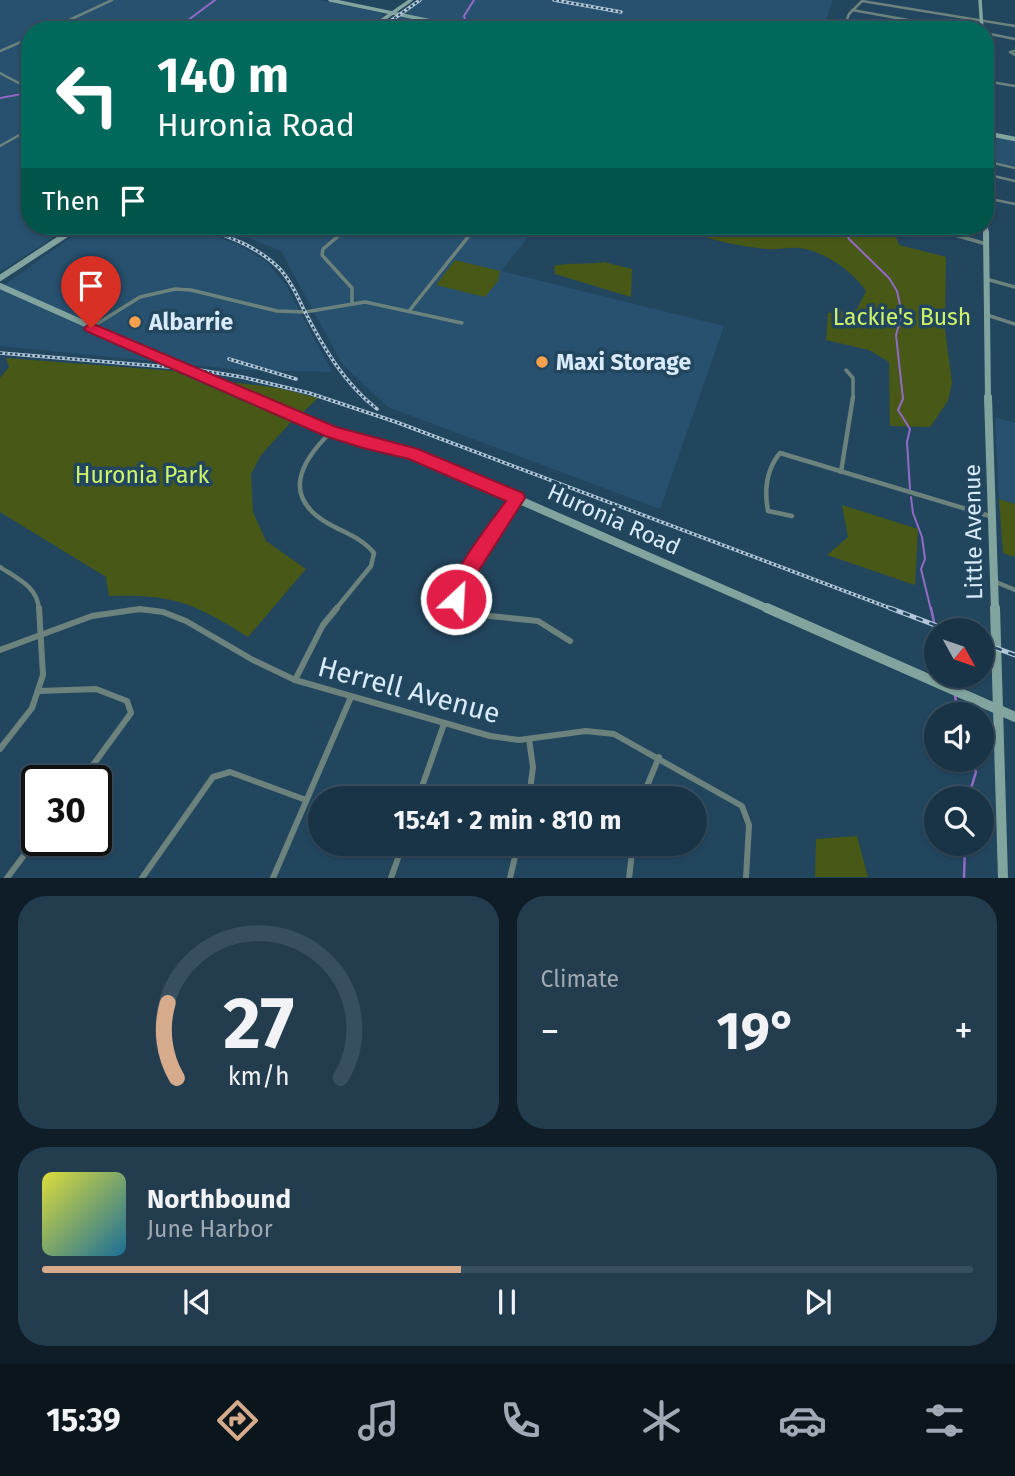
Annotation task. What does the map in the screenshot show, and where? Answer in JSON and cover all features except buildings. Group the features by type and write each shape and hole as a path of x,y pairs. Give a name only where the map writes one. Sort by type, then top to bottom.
{"street":[{"path":"67,21 112,0"},
{"path":"330,0 431,21"},
{"path":"381,21 411,0"},
{"path":"980,0 981,20"},
{"path":"845,21 858,2 868,1 987,21"},
{"path":"852,10 914,21"},
{"path":"994,22 1015,26"},
{"path":"994,34 1015,38"},
{"path":"0,51 21,42"},
{"path":"0,73 21,84"},
{"path":"994,82 1015,86"},
{"path":"0,145 21,134"},
{"path":"994,135 1015,139"},
{"path":"994,163 1015,168"},
{"path":"994,176 1015,181"},
{"path":"994,200 1015,204"},
{"path":"0,278 65,235"},
{"path":"339,235 323,249 322,255 352,288 352,303"},
{"path":"409,311 470,235"},
{"path":"952,235 986,244"},
{"name":"Little Avenue","path":"986,235 1003,877"},
{"path":"986,279 1015,286"},
{"name":"Huronia Road","path":"0,286 331,432 412,453 1015,717"},
{"path":"91,328 140,297 175,289 191,290 276,311 305,312 365,302 462,323"},
{"path":"988,316 1015,324"},
{"path":"841,472 853,390 853,378 846,370"},
{"name":"Herrell Avenue","path":"331,432 307,457 300,471 298,486 302,500 311,512 368,543 374,553 371,566 323,625 295,680 499,738 529,739 586,731 628,739 742,806 749,825 747,877"},
{"path":"792,516 768,511 765,499 774,459 780,453 993,517"},
{"path":"517,498 458,587 456,599 490,616 538,621 570,641"},
{"path":"0,567 32,588 38,601 43,675 32,708 0,749"},
{"path":"995,582 1015,590"},
{"path":"0,650 71,622 122,609 158,612 184,620 268,670 295,680"},
{"path":"39,691 95,688 114,692 127,701 131,713 93,765"},
{"path":"272,877 351,697"},
{"path":"422,786 444,724"},
{"path":"529,739 533,767 531,786"},
{"path":"647,786 659,757"},
{"path":"142,877 181,818 213,777 230,772 306,800"},
{"path":"6,877 23,856"},
{"path":"391,877 399,856"},
{"path":"510,877 515,856"},
{"path":"629,877 632,856"}],"shaded area":[{"path":"0,0 320,0 381,13 383,16 376,21 21,21 21,235 57,235 0,272 0,98 20,93 0,96"},
{"path":"421,0 833,0 825,21 392,21"},
{"path":"994,137 1015,141 1015,166 994,162"},
{"path":"74,235 213,235 239,245 266,261 286,285 332,372 243,370 0,346 0,288"},
{"path":"242,235 530,235 501,271 724,326 660,509 388,407 342,364 281,251"},
{"path":"995,417 1015,423 1015,504 999,499"}],"green space":[{"name":"Lackie's Bush","path":"700,235 895,235 899,245 946,257 945,330 952,383 948,401 930,427 890,426 889,362 869,350 826,340 828,313 857,309 866,291 846,269 809,250 767,249"},
{"path":"455,260 500,271 498,281 485,297 436,285"},
{"path":"604,262 632,269 631,297 555,274 554,266"},
{"name":"Huronia Park","path":"6,358 174,371 291,422 261,455 251,474 253,512 266,541 306,569 248,637 213,616 182,603 150,597 109,596 106,577 0,512 0,378 9,367"},
{"path":"232,382 278,388 318,398 301,414"},
{"path":"999,499 1015,504 1015,557 1003,553"},
{"path":"842,505 918,529 915,585 827,555 848,537"},
{"path":"857,836 868,877 815,877 816,839"}],"waterway":[{"path":"187,21 215,0"},
{"path":"465,21 464,16 474,0"},
{"path":"0,98 21,94"},
{"path":"847,235 889,278 897,291 902,314 896,335 903,399 898,410 910,429 907,442 910,490"},
{"path":"911,497 913,513 922,537 925,559 921,569 931,610"},
{"path":"931,608 933,618"},
{"path":"955,695 956,702"},
{"path":"972,786 976,772"},
{"path":"964,878 965,856"}],"railway":[{"path":"391,21 420,0"},
{"path":"554,0 621,12"},
{"path":"223,235 251,248 279,268 335,364 354,388 377,409"},
{"path":"0,353 193,369 309,393 396,422 895,610"},
{"path":"229,359 296,379"},
{"path":"890,608 924,621"},
{"path":"994,647 1015,655"}],"place":[{"name":"Albarrie","path":"135,322"},
{"name":"Maxi Storage","path":"542,362"}],"route":[{"path":"91,328 331,432 412,453 517,498 458,587 456,599"}]}
